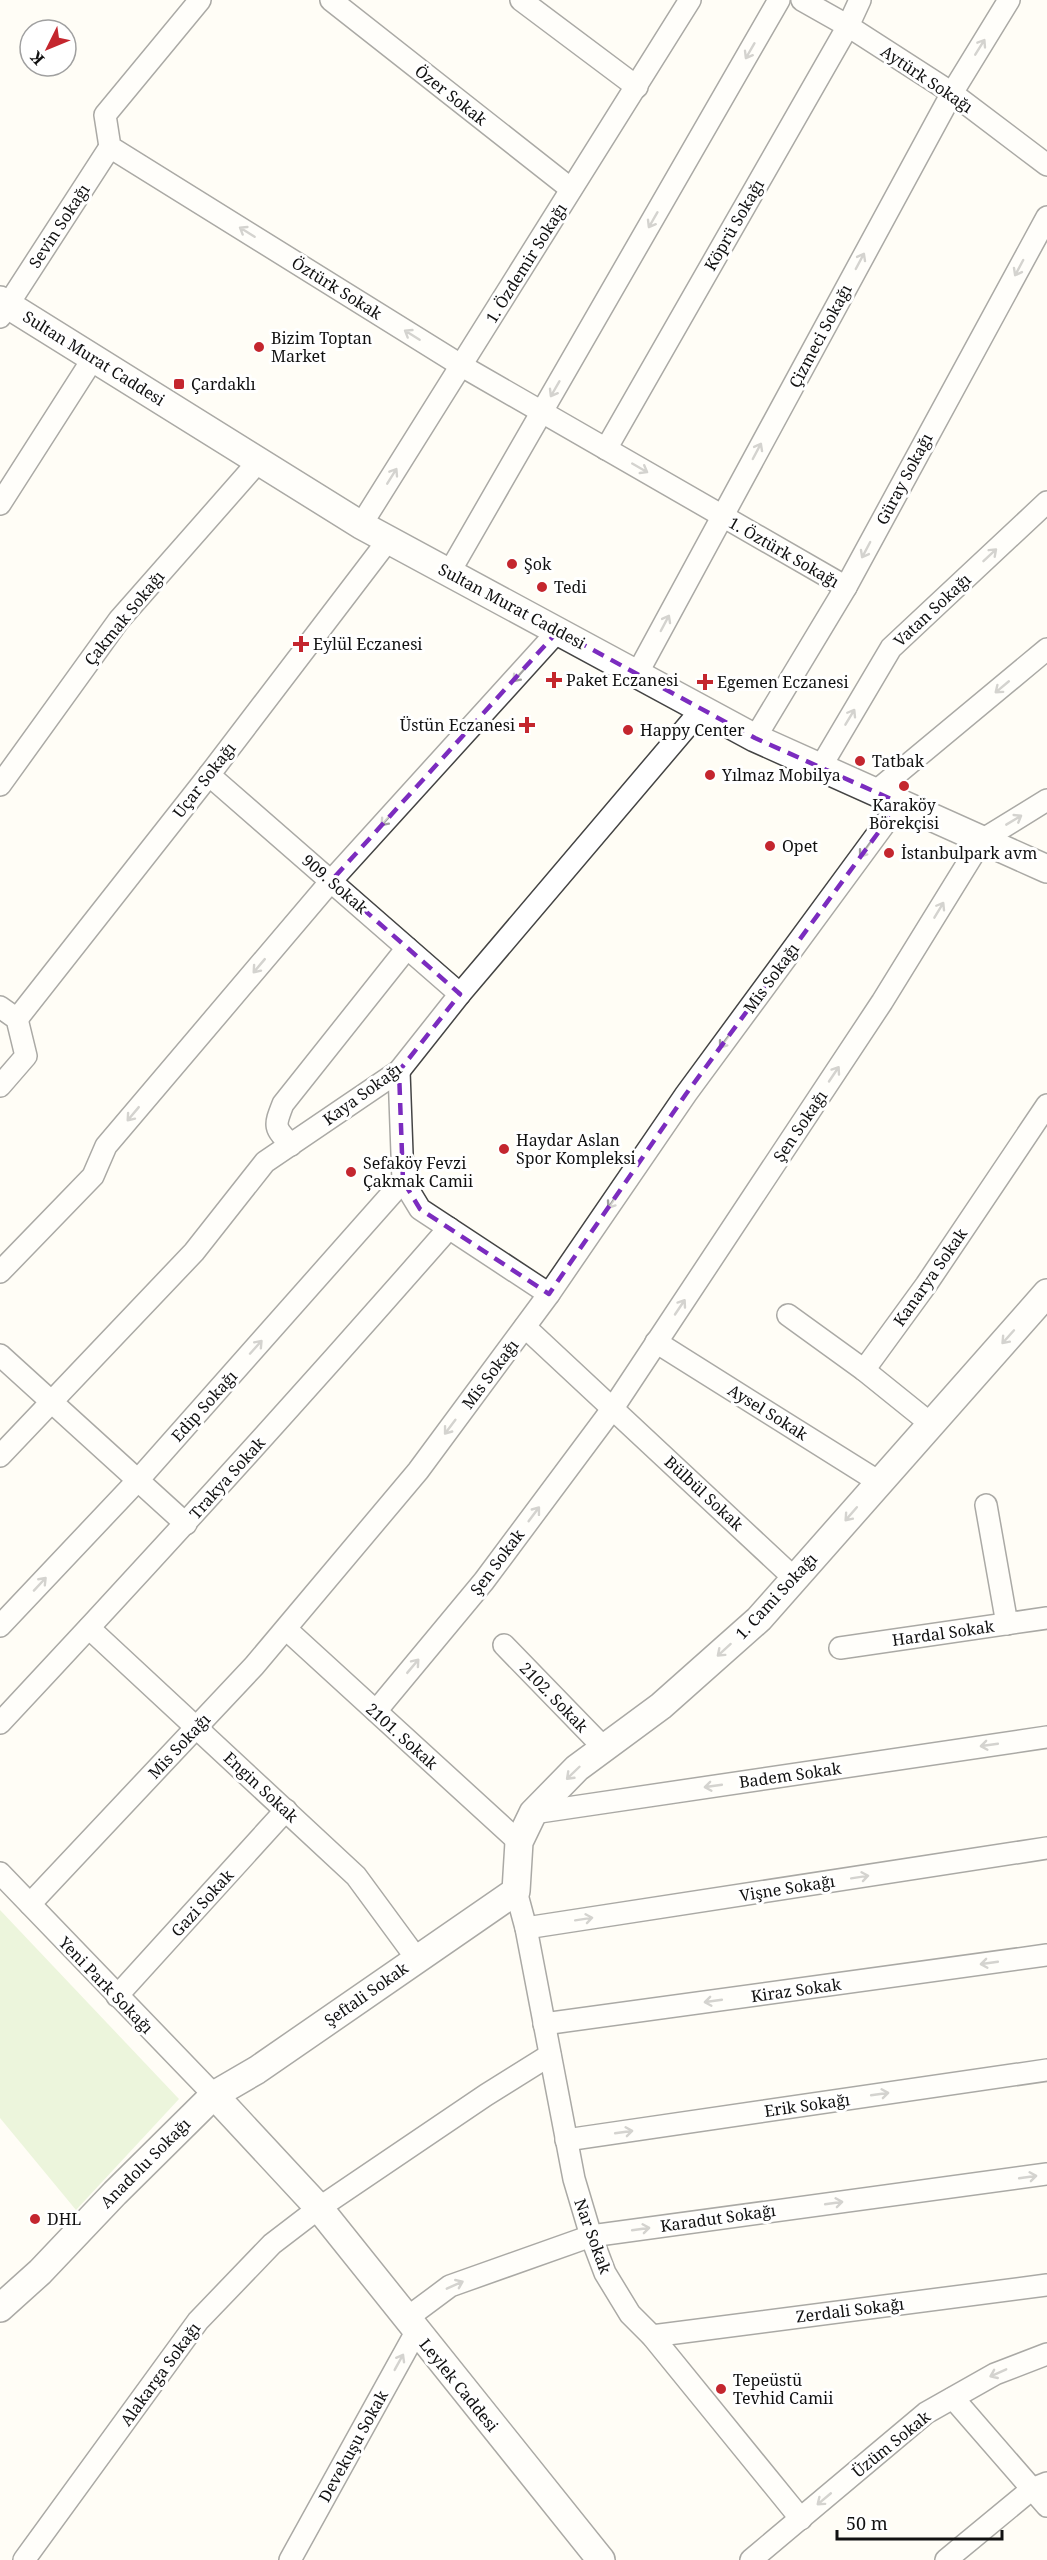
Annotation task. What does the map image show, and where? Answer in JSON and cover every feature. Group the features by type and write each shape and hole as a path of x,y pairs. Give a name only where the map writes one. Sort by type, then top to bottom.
{"street":[{"path":"110,147 105,115 200,0"},
{"name":"Özer Sokak","path":"331,0 571,189"},
{"path":"521,0 637,87"},
{"name":"1. Özdemir Sokağı","path":"361,525 690,0"},
{"path":"449,573 779,0"},
{"name":"Aytürk Sokağı","path":"802,0 848,26 952,93 1047,165"},
{"name":"Köprü Sokağı","path":"606,449 848,26 860,0"},
{"name":"Çizmeci Sokağı","path":"637,674 952,93 1009,0"},
{"name":"Sevin Sokağı","path":"3,308 110,147"},
{"name":"Öztürk Sokak","path":"110,147 462,366 722,516"},
{"name":"Güray Sokağı","path":"755,738 846,588 1047,217"},
{"name":"Sultan Murat Caddesi","path":"3,308 94,357 361,525 702,710 820,768 1047,868"},
{"path":"0,504 94,357"},
{"name":"Çakmak Sokağı","path":"0,785 119,620 259,461"},
{"name":"Vatan Sokağı","path":"820,768 891,648 1047,501"},
{"name":"1. Öztürk Sokağı","path":"722,516 846,588"},
{"name":"Uçar Sokağı","path":"9,1013 209,775 389,539"},
{"path":"0,1272 93,1176 105,1146 331,881 558,632"},
{"path":"875,792 1047,649"},
{"name":"Kaya Sokağı","path":"0,1456 194,1252 266,1162 399,1071 460,994 702,710"},
{"name":"909. Sokak","path":"209,775 460,994"},
{"path":"982,840 1047,800"},
{"name":"Mis Sokağı","path":"30,1904 286,1629 418,1471 549,1294 686,1094 900,803"},
{"name":"Şen Sokağı","path":"613,1408 882,1002 982,840"},
{"path":"291,1145 277,1129 276,1123 283,1104 408,948"},
{"path":"0,1086 26,1056 9,1013"},
{"path":"399,1071 404,1181 420,1209 549,1294"},
{"name":"Kanarya Sokak","path":"864,1370 926,1285 1047,1106"},
{"name":"Edip Sokağı","path":"0,1626 139,1479 404,1181"},
{"name":"Trakya Sokak","path":"0,1723 186,1524 449,1228"},
{"name":"1. Cami Sokağı","path":"516,1891 519,1842 533,1813 577,1768 661,1706 759,1619 1047,1293"},
{"path":"788,1314 864,1370 931,1424"},
{"name":"Bülbül Sokak","path":"525,1327 794,1578"},
{"name":"Aysel Sokak","path":"656,1342 879,1482"},
{"path":"0,1354 186,1524"},
{"name":"Şen Sokak","path":"376,1711 484,1581 613,1408"},
{"path":"986,1505 1007,1624"},
{"name":"Hardal Sokak","path":"840,1648 1047,1618"},
{"name":"Engin Sokak","path":"89,1628 356,1876 417,1959"},
{"name":"2101. Sokak","path":"286,1629 519,1842"},
{"name":"2102. Sokak","path":"504,1645 604,1748"},
{"name":"Badem Sokak","path":"533,1813 1047,1737"},
{"name":"Gazi Sokak","path":"117,1996 286,1810"},
{"name":"Vişne Sokağı","path":"526,1928 1047,1848"},
{"name":"Yeni Park Sokağı","path":"0,1873 214,2095"},
{"name":"Şeftali Sokak","path":"214,2095 257,2070 516,1891"},
{"name":"Nar Sokak","path":"516,1891 526,1928 574,2179 604,2273 630,2314 652,2336 801,2519"},
{"name":"Kiraz Sokak","path":"544,2024 1047,1955"},
{"path":"319,2208 486,2095 550,2055"},
{"name":"Erik Sokağı","path":"566,2140 1047,2070"},
{"name":"Leylek Caddesi","path":"214,2095 319,2208 601,2560"},
{"name":"Anadolu Sokağı","path":"3,2300 40,2272 115,2193 214,2095"},
{"name":"Karadut Sokağı","path":"412,2325 450,2286 591,2236 1047,2174"},
{"name":"Alakarga Sokağı","path":"24,2560 198,2321 272,2244 319,2208"},
{"name":"Zerdali Sokağı","path":"652,2336 1047,2284"},
{"name":"Devekuşu Sokak","path":"290,2560 412,2325"},
{"name":"Üzüm Sokak","path":"752,2560 926,2414 995,2374 1047,2354"},
{"path":"953,2398 1039,2486 1047,2506"},
{"path":"946,2560 1039,2486"}],"highlighted area":[{"path":"558,631 755,738 900,803 686,1094 549,1294 420,1209 403,1181 399,1071 460,994 331,881"}],"green space":[{"path":"0,1910 179,2099 76,2210 0,2118"}],"place":[{"name":"Bizim Toptan Market","path":"259,347"},
{"name":"Çardaklı","path":"179,384"},
{"name":"Şok","path":"512,564"},
{"name":"Tedi","path":"542,587"},
{"name":"Eylül Eczanesi","path":"301,644"},
{"name":"Paket Eczanesi","path":"554,680"},
{"name":"Egemen Eczanesi","path":"705,682"},
{"name":"Üstün Eczanesi","path":"527,725"},
{"name":"Happy Center","path":"628,730"},
{"name":"Tatbak","path":"860,761"},
{"name":"Yılmaz Mobilya","path":"710,775"},
{"name":"Karaköy Börekçisi","path":"904,786"},
{"name":"Opet","path":"770,846"},
{"name":"İstanbulpark avm","path":"889,853"},
{"name":"Haydar Aslan Spor Kompleksi","path":"504,1149"},
{"name":"Sefaköy Fevzi Çakmak Camii","path":"351,1172"},
{"name":"DHL","path":"35,2219"},
{"name":"Tepeüstü Tevhid Camii","path":"721,2389"}]}
